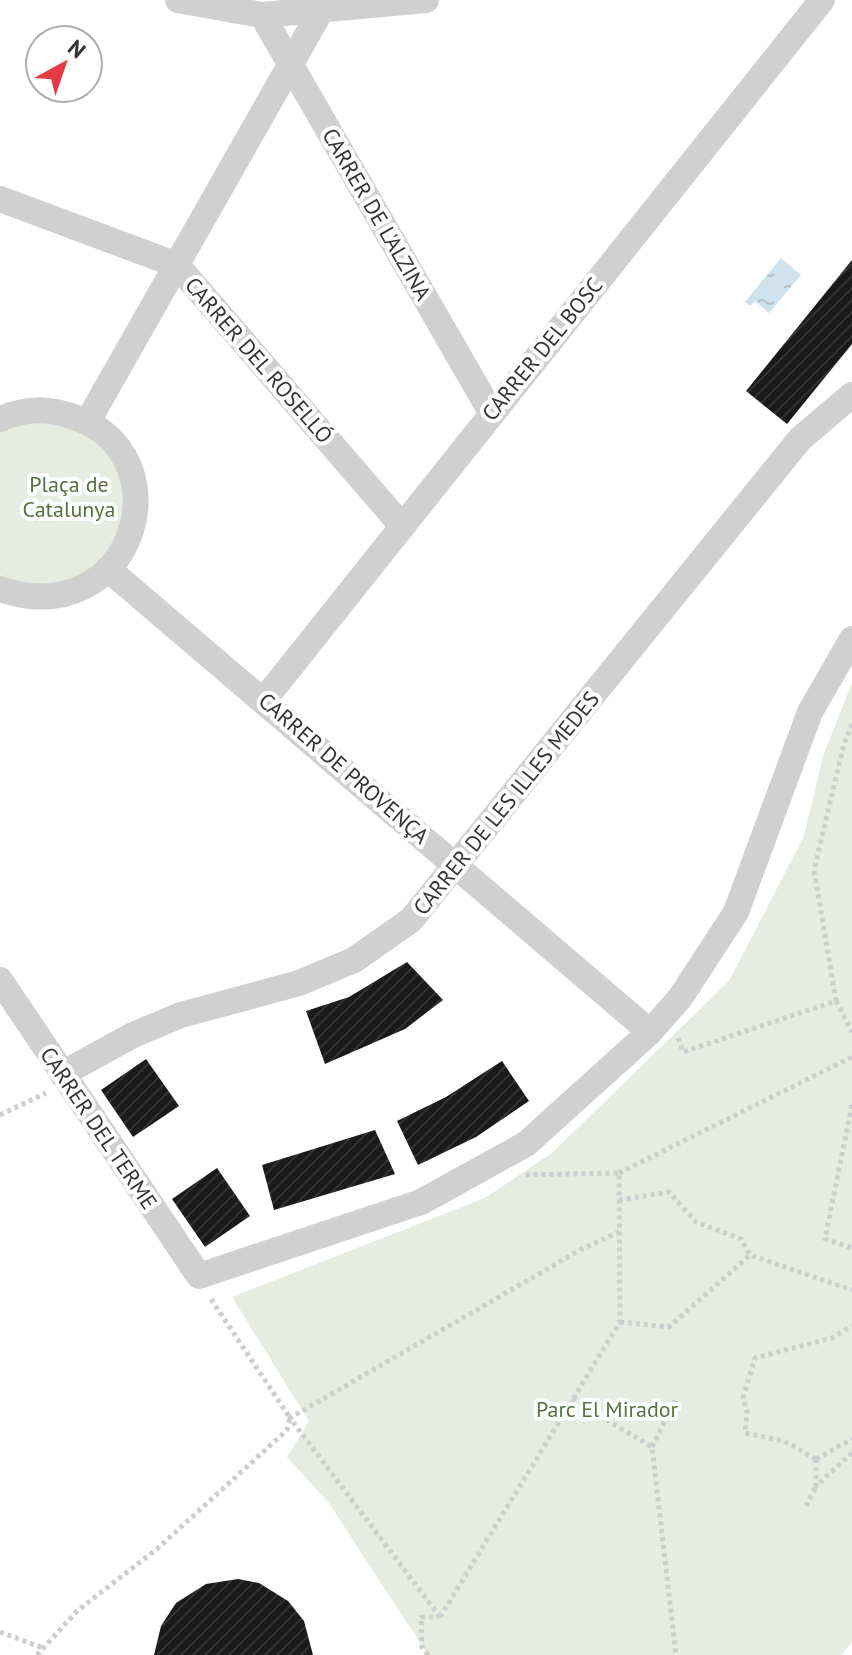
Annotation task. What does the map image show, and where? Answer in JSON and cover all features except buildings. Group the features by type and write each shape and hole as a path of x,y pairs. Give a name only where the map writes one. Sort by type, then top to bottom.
{"street":[{"path":"178,0 262,15 324,5 426,0"},
{"name":"CARRER DEL BOSC","path":"264,700 822,0"},
{"path":"88,421 324,5"},
{"name":"CARRER DE L'ALZINA","path":"262,15 491,412"},
{"name":"CARRER DEL ROSELLÓ","path":"0,199 177,265 402,526"},
{"name":"CARRER DE LES ILLES MEDES","path":"66,1079 133,1035 181,1015 299,983 354,960 411,920 800,439 852,395"},
{"path":"0,419 19,411 47,409 88,421 121,453 136,495 136,513 126,546 108,569 80,590 49,598 32,598 0,589"},
{"name":"CARRER DE PROVENÇA","path":"108,569 456,865 663,1032"},
{"path":"199,1276 421,1202 526,1144 663,1032 680,998 736,912 810,712 852,639"},
{"name":"CARRER DEL TERME","path":"0,980 199,1276"}],"path":[{"path":"852,724 844,744 814,870 836,1001 852,1032"},
{"path":"663,1032 683,1052 836,1001"},
{"path":"519,1175 619,1173 852,1057"},
{"path":"0,1115 66,1079"},
{"path":"852,1105 825,1239 852,1248"},
{"path":"440,1617 620,1322 619,1173"},
{"path":"619,1200 669,1192 696,1222 741,1239 750,1255 852,1290"},
{"path":"37,1655 77,1611 157,1549 287,1430 290,1418 580,1250 619,1232"},
{"path":"620,1322 669,1327 750,1255"},
{"path":"199,1276 214,1305 290,1418 440,1617"},
{"path":"816,1459 784,1441 745,1433 747,1412 743,1398 755,1358 832,1338 852,1326"},
{"path":"572,1399 652,1447"},
{"path":"676,1399 652,1447 676,1655"},
{"path":"816,1459 852,1439"},
{"path":"806,1506 816,1486 852,1453"},
{"path":"816,1459 816,1486"},
{"path":"428,1655 422,1647 421,1617 440,1617"},
{"path":"0,1632 43,1648"}],"green space":[{"name":"Plaça de Catalunya","path":"30,406 117,438 131,532 91,573 68,583 37,584 0,575 0,417"},
{"name":"Parc El Mirador","path":"852,683 852,1642 841,1655 428,1655 329,1503 287,1457 309,1421 232,1297 485,1198 552,1153 729,981 804,836 823,756"}],"water":[{"path":"781,258 801,275 769,313 755,301 750,306 745,302"}]}
